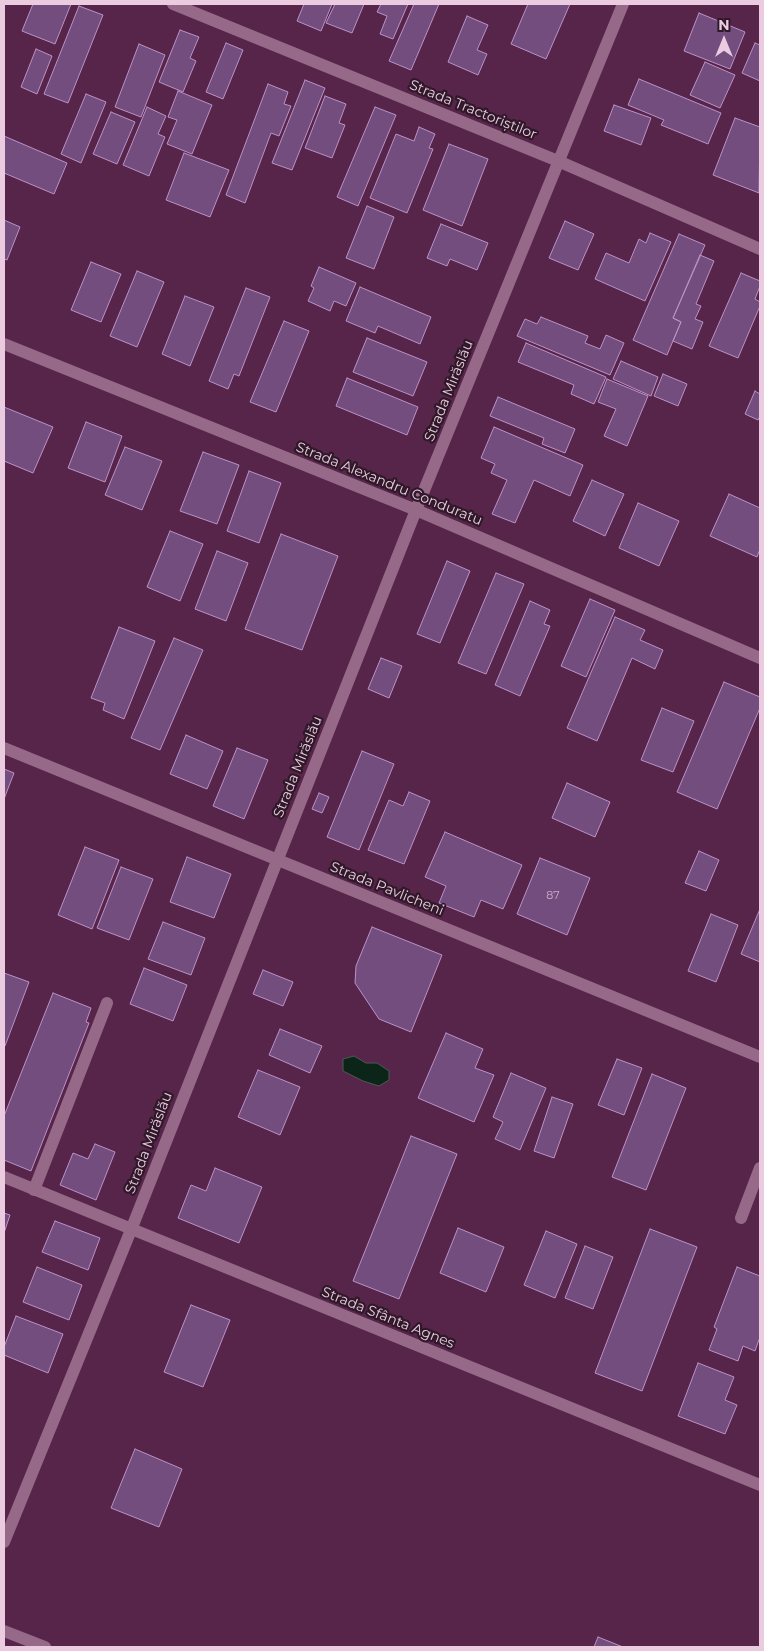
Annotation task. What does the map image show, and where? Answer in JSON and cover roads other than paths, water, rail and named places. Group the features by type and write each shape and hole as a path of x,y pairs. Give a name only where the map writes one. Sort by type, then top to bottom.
{"street":[{"name":"Strada Tractoriștilor","path":"173,4 558,161 760,249"},
{"name":"Strada Mirăslău","path":"4,1542 131,1230 416,510 623,4"},
{"name":"Strada Alexandru Conduratu","path":"4,344 416,510 760,658"},
{"name":"Strada Pavlicheni","path":"4,748 760,1057"},
{"path":"34,1190 107,1003"},
{"path":"741,1218 760,1168"},
{"name":"Strada Sfânta Agnes","path":"4,1177 760,1485"},
{"path":"4,1631 45,1647"}]}
